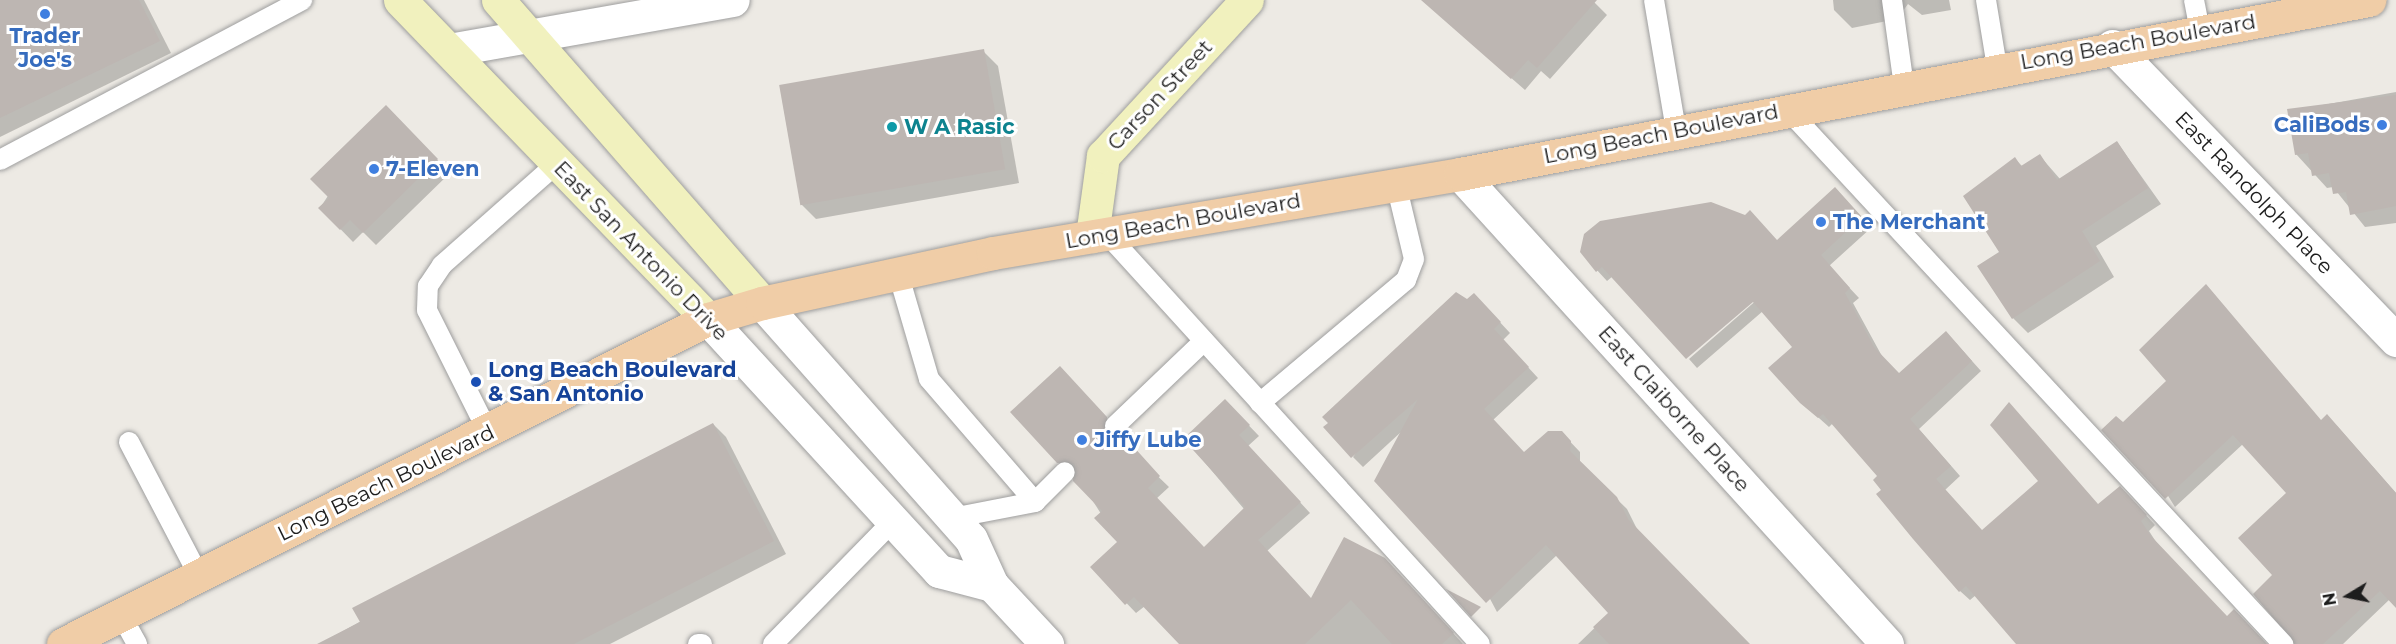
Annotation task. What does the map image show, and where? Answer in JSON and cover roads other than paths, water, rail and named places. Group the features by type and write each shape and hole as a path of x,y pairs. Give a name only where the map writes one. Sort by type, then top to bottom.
{"main road":[{"name":"East San Antonio Drive","path":"400,0 708,319"},
{"path":"498,0 534,38 762,303"},
{"name":"Carson Street","path":"1099,235 1103,156 1247,0"},
{"name":"Long Beach Boulevard","path":"63,644 488,432 708,319 762,303 898,273 1099,235 1461,174 2112,46 2197,15 2369,0"}],"street":[{"path":"449,50 534,38 638,9 733,0"},
{"name":"East Randolph Place","path":"2112,46 2393,333"},
{"name":"East Claiborne Place","path":"1461,174 1887,644"},
{"path":"762,303 971,539 992,585 1047,644"},
{"name":"East San Antonio Drive","path":"708,319 894,520 939,572 992,585"}],"lane":[{"path":"0,160 302,0"},
{"path":"1654,0 1676,130"},
{"path":"1892,0 1904,86"},
{"path":"1986,0 1997,67"},
{"path":"1787,109 2283,644"},
{"path":"488,432 427,310 428,286 442,265 556,164"},
{"path":"1260,403 1406,280 1414,259 1396,184"},
{"path":"1099,235 1204,341 1480,644"},
{"path":"898,273 929,379 1035,502"},
{"path":"1114,426 1204,341"},
{"path":"129,442 199,576"},
{"path":"952,518 1035,502 1065,472"},
{"path":"773,644 894,520"},
{"path":"121,615 137,644"}],"place":[{"name":"Trader Joe's","path":"45,14"},
{"name":"CaliBods","path":"2382,125"},
{"name":"W A Rasic","path":"892,127"},
{"name":"7-Eleven","path":"374,169"},
{"name":"The Merchant","path":"1821,222"},
{"name":"Long Beach Boulevard & San Antonio","path":"476,382"},
{"name":"Jiffy Lube","path":"1082,440"}]}
